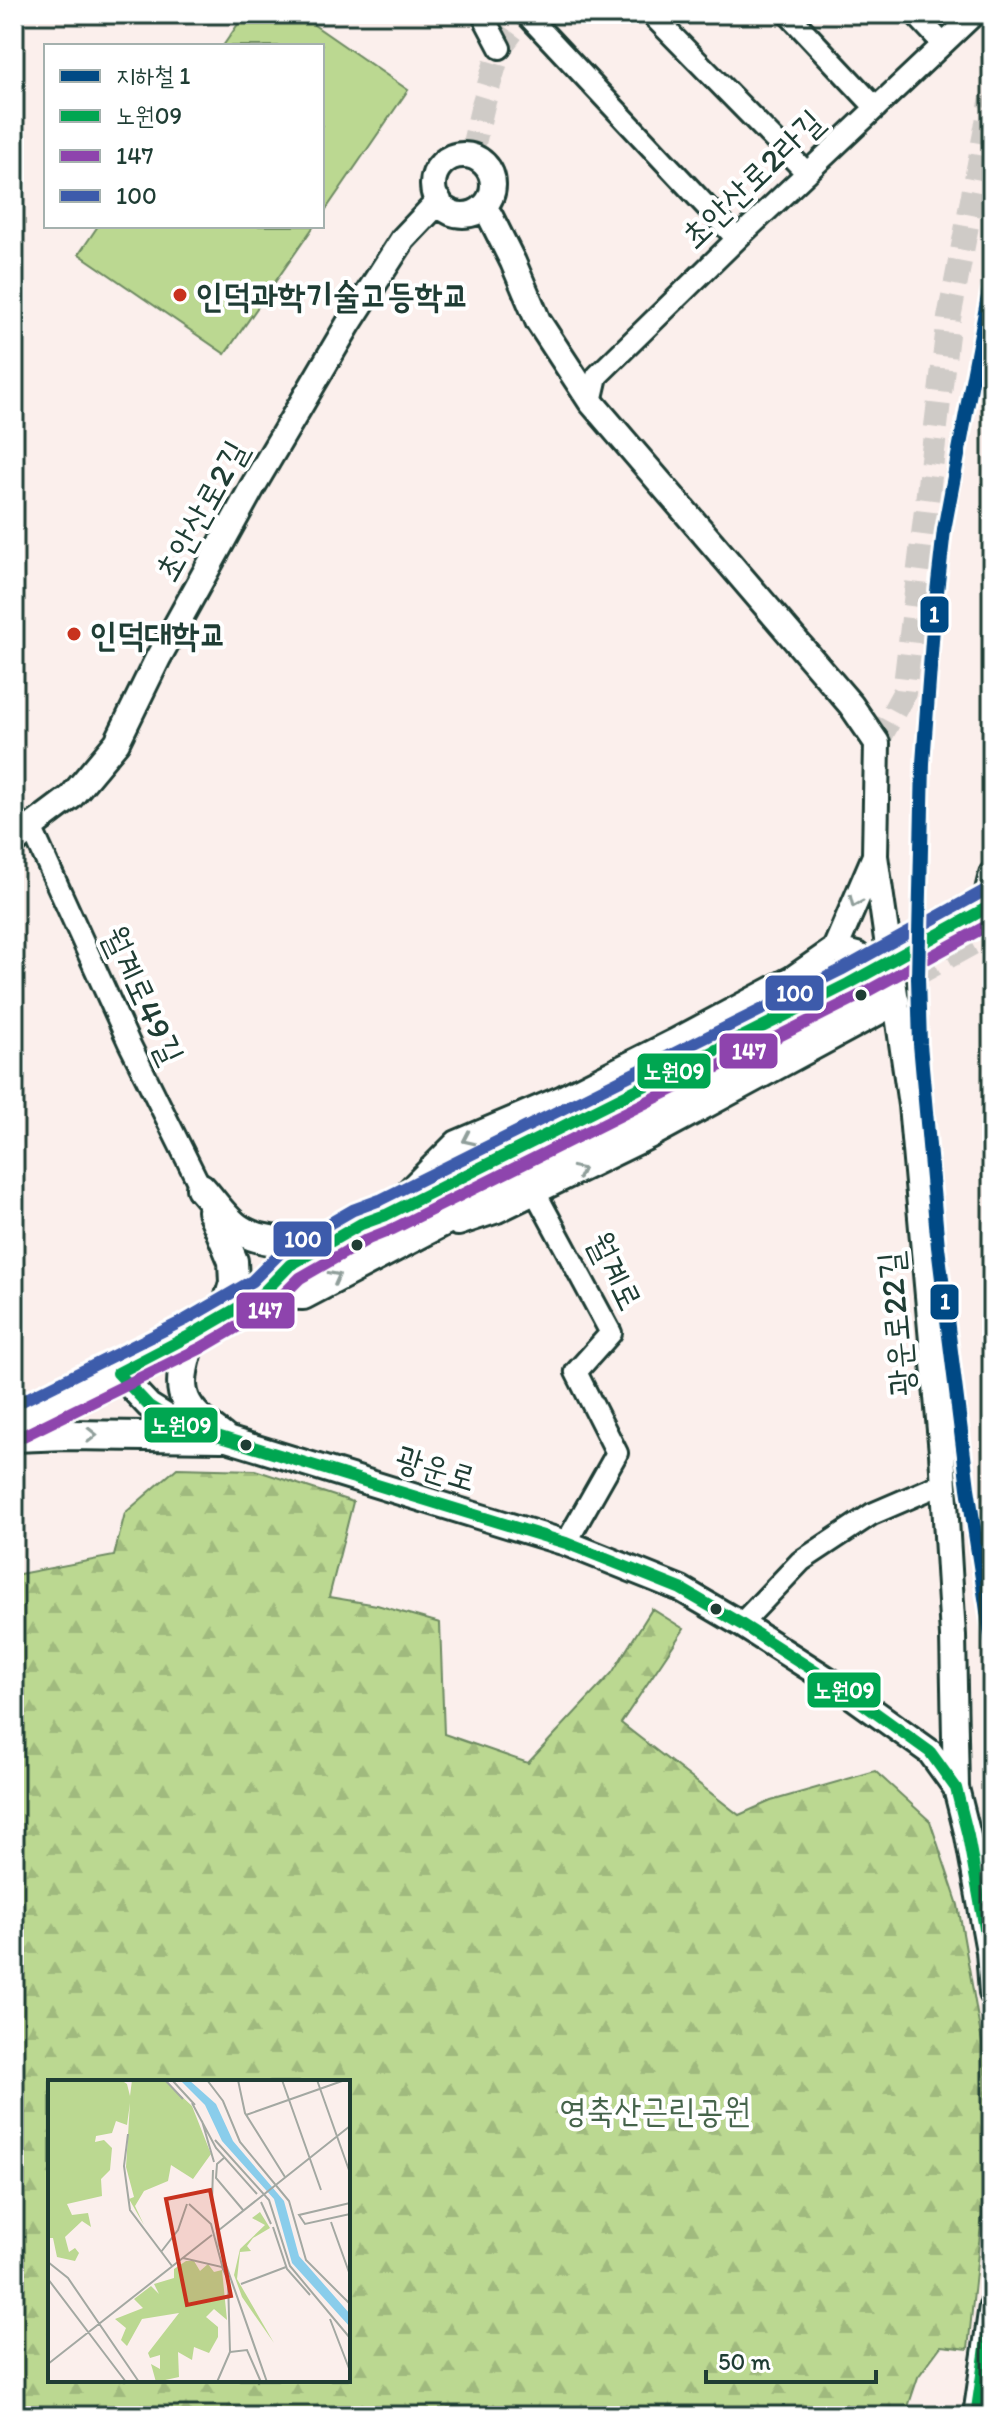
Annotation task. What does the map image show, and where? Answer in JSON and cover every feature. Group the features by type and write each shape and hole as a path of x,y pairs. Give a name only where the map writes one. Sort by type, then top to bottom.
{"main road":[{"path":"201,1188 237,1228 256,1238 315,1241 373,1220 857,1003"},
{"path":"262,1294 303,1295 857,1003"},
{"path":"201,1188 233,1261 234,1283 224,1316"},
{"path":"14,1423 193,1334 262,1294 290,1265 373,1220"},
{"path":"193,1334 183,1364 182,1387 191,1412 222,1437"},
{"path":"14,1437 222,1437"}],"street":[{"path":"482,14 500,48"},
{"path":"526,14 737,239"},
{"path":"651,14 807,173"},
{"path":"788,14 876,108"},
{"path":"915,14 943,44"},
{"name":"초안산로2라길","path":"591,402 597,376 975,14"},
{"path":"456,155 466,155 485,164 493,183 492,193 483,207 471,214 460,214 450,211 439,201 433,187 439,167 446,160 456,155"},
{"name":"초안산로2길","path":"23,835 71,797 117,742 158,658 253,486 349,323 403,239 439,201"},
{"path":"373,1220 457,1143 563,1098 674,1042 792,979 835,949 875,856 877,743 851,705 591,402 538,321 513,262 483,207"},
{"name":"월계로49길","path":"23,835 105,992 201,1188"},
{"name":"광운로22길","path":"875,856 911,1105 944,1483 953,1636 956,1788"},
{"path":"992,874 984,907 992,927"},
{"path":"403,1241 497,1210 649,1136 857,1003 877,999 878,988 871,968 857,955 835,949"},
{"path":"857,1003 897,1002"},
{"name":"월계로","path":"535,1192 611,1333 576,1372 617,1453 566,1543"},
{"name":"광운로","path":"118,1373 149,1406 178,1424 566,1543 681,1589 841,1688 930,1752 956,1788 989,1951 992,1993"},
{"path":"741,1624 801,1561 872,1514 944,1483"},
{"path":"976,2416 992,2306"}],"green space":[{"path":"245,14 298,14 408,90 324,212 324,44 224,44"},
{"path":"97,228 313,228 225,354 79,254"},
{"name":"영축산근린공원","path":"177,1468 255,1470 353,1502 329,1597 377,1605 440,1623 444,1734 528,1763 612,1673 652,1609 684,1629 621,1723 739,1815 771,1801 875,1771 930,1821 958,1905 985,2059 986,2176 968,2349 941,2346 918,2377 905,2416 14,2416 14,1575 114,1556 125,1513"}],"tunnel":[{"path":"471,156 500,48 525,14"},
{"path":"877,743 904,693 949,318 992,97"},
{"path":"870,972 992,905"},
{"path":"873,996 992,930"}],"metro line":[{"name":"1","path":"992,275 944,530 933,627 923,763 918,978 920,1044 938,1247 968,1488 992,1643"}],"transit line":[{"name":"100","path":"14,1405 185,1320 252,1281 282,1251 353,1210 380,1200 841,970 984,891"},
{"name":"노원09","path":"992,905 848,984 386,1215 361,1224 290,1265 262,1294 118,1373 149,1406 178,1424 566,1543 681,1589 841,1688 930,1752 956,1788 989,1951 992,1993"},
{"name":"147","path":"21,1437 201,1348 271,1307 300,1278 368,1239 855,998 992,923"},
{"name":"노원09","path":"976,2416 992,2306"}],"place":[{"name":"인덕과학기술고등학교","path":"180,295"},
{"name":"인덕대학교","path":"74,634"}]}
